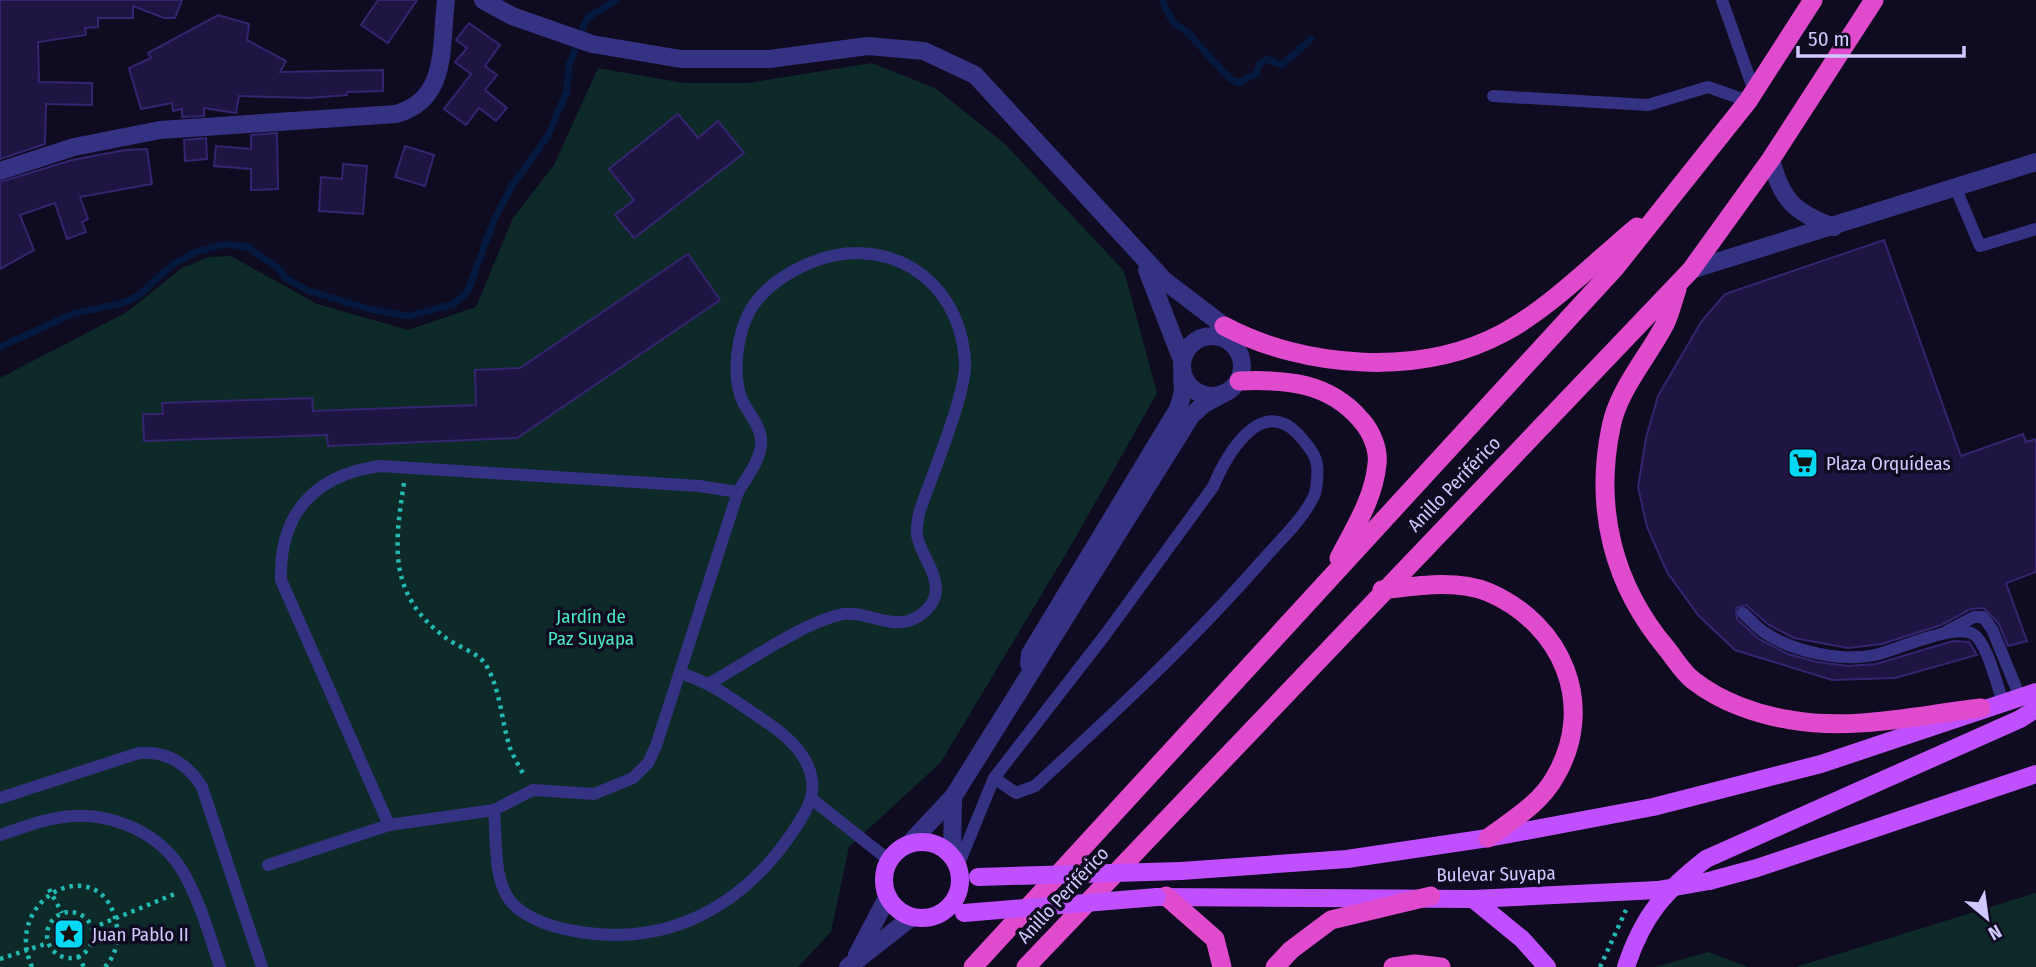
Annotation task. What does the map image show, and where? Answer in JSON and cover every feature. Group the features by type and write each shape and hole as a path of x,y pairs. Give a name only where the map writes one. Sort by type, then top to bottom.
{"highway":[{"name":"Anillo Periférico","path":"973,967 1615,268 1751,96 1813,0"},
{"name":"Anillo Periférico","path":"1026,967 1382,590 1685,276 1770,159 1874,0"},
{"path":"1227,334 1324,359 1389,362 1445,355 1492,338 1525,319 1670,199"},
{"path":"1685,276 1666,323 1635,372 1611,424 1604,481 1609,531 1630,600 1693,681 1748,710 1793,720 1862,724 1981,708"},
{"path":"1239,381 1274,379 1306,384 1333,394 1352,408 1374,441 1378,463 1370,499 1327,582"},
{"path":"1382,590 1454,585 1487,592 1514,607 1541,628 1560,659 1573,690 1574,720 1569,747 1554,779 1535,803 1488,838"},
{"path":"1162,896 1215,939 1222,967"},
{"path":"1275,967 1291,950 1331,920 1431,897"},
{"path":"1034,967 1051,940"},
{"path":"966,967 995,943"},
{"path":"1393,967 1415,964 1441,967"}],"main road":[{"name":"Bulevar Suyapa","path":"962,869 1181,871 1347,859 1488,838 1743,786 1821,764 2020,697"},
{"path":"1626,967 1637,932 1651,911 1669,888 1706,859 2028,717 2036,709"},
{"name":"Bulevar Suyapa","path":"939,914 1162,896 1473,899 1658,890 1709,881 1758,868 2036,774"},
{"path":"931,844 962,869 955,899 939,914 912,917 902,912 888,896 884,884 890,861 908,845 931,844"},
{"path":"1473,899 1522,939 1547,967"}],"street":[{"path":"0,171 74,147 160,130 396,114 415,109 428,98 436,84 446,0"},
{"path":"483,0 512,16 592,44 681,59 769,59 868,46 924,51 975,75 1165,281 1227,334 1242,360 1239,381 1231,391 1204,404 1191,416 953,797 908,845"},
{"path":"1770,159 1776,181 1797,211 1834,227"},
{"path":"1685,276 2036,162"},
{"path":"1032,674 1028,664 1030,654 1178,409 1183,392 1182,368 1171,329 1139,254"},
{"path":"1171,329 1185,313 1205,313"},
{"path":"1219,396 1196,393 1182,368 1186,349 1207,336 1227,334"},
{"path":"953,797 962,869"},
{"path":"850,964 888,896"},
{"path":"850,964 912,917"}],"lane":[{"path":"1493,96 1648,105 1708,87 1751,96 1721,0"},
{"path":"1956,189 1980,246 2036,229"},
{"path":"268,865 389,825 494,810 533,790 594,794 633,778 648,763 656,746 738,492 757,458 762,440 757,424 742,400 739,340 750,310 770,285 823,256 856,253 889,257 913,267 934,283 951,306 959,327 966,364 961,392 919,513 916,533 935,584 931,603 923,614 896,622 860,613 840,614 818,622 710,683"},
{"path":"962,869 994,778 1105,635 1213,487 1223,462 1243,434 1257,426 1277,422 1294,431 1312,450 1317,466 1315,495 1297,521 1223,605 1035,786 1016,793 994,778"},
{"path":"389,825 287,599 281,580 280,554 287,528 299,508 317,490 357,469 407,467 685,485 738,492"},
{"path":"1743,613 1766,634 1790,645 1825,654 1875,655 1944,634 1965,631 1979,640 2020,697"},
{"path":"1944,634 1974,617 1983,617 1992,629 2020,697"},
{"path":"680,673 710,683 792,741 805,760 813,800 890,861"},
{"path":"0,798 139,753 152,752 176,759 195,776 202,787 262,967"},
{"path":"494,810 499,875 511,901 526,915 562,929 600,936 654,932 701,917 739,893 772,862 813,800"},
{"path":"0,835 57,818 85,815 112,820 138,830 161,846 179,866 191,887 220,967"}],"path":[{"path":"407,467 396,534 397,567 407,595 445,638 485,662 498,691 510,749 533,790"},
{"path":"36,897 49,889 65,885 88,890 107,904 116,918 118,934 116,950 105,967"},
{"path":"92,928 191,887"},
{"path":"49,889 62,913"},
{"path":"1600,967 1627,908 1625,891"},
{"path":"62,913 76,913 92,928 91,943 78,956 59,956 48,943 50,922 62,913"},
{"path":"19,933 23,952 32,967"},
{"path":"0,959 48,943"},
{"path":"78,956 83,967"}],"green space":[{"name":"Jardín de Paz Suyapa","path":"872,63 935,88 1005,144 1124,271 1157,393 1073,542 941,762 849,847 831,932 798,967 0,967 0,378 127,312 182,268 209,257 231,256 317,304 408,330 476,307 513,218 554,165 598,68 684,83 748,83"},
{"path":"2036,893 2036,967 1796,967"},
{"path":"1708,952 1748,967 1655,967"}],"building":[{"path":"0,0 182,0 175,18 164,18 133,6 133,18 98,18 98,27 85,28 86,35 38,42 39,82 92,83 92,105 46,104 45,144 0,159"},
{"path":"378,0 417,0 388,43 361,25"},
{"path":"218,15 249,24 247,40 286,61 280,72 383,70 383,91 347,92 347,95 309,98 239,96 236,113 204,108 204,116 182,117 182,109 173,111 172,103 141,109 129,68 151,58 148,53"},
{"path":"469,23 500,45 485,66 497,75 485,90 507,108 496,121 479,108 466,125 444,109 471,74 455,62 467,48 456,40"},
{"path":"678,114 698,138 718,121 744,153 634,238 615,215 634,200 609,169"},
{"path":"277,133 278,189 251,190 251,169 214,166 216,146 251,149 251,135"},
{"path":"206,138 207,159 185,161 184,140"},
{"path":"405,146 434,155 425,186 395,177"},
{"path":"147,149 152,184 80,197 88,219 82,222 86,232 67,239 55,203 20,215 34,250 0,269 0,182 72,160 125,150"},
{"path":"343,164 367,166 363,214 319,211 321,177 342,179"},
{"name":"Plaza Orquídeas","path":"1884,240 1961,456 2023,434 2026,442 2036,439 2036,572 2006,583 2027,641 2008,646 1999,624 1984,608 1971,609 1941,625 1882,644 1848,648 1794,638 1769,625 1746,605 1736,608 1737,619 1759,639 1788,654 1817,662 1848,666 1876,664 1953,641 1969,642 1977,655 1895,678 1832,680 1735,650 1698,615 1667,572 1647,527 1638,487 1646,438 1658,396 1701,322 1725,294"},
{"path":"688,254 720,300 517,438 328,446 327,435 144,441 143,414 163,414 162,403 312,398 313,411 476,405 475,370 520,368"}],"waterway":[{"path":"0,347 72,314 122,303 138,296 172,265 196,252 225,244 248,247 278,268 287,279 309,291 369,309 409,316 454,304 468,291 494,220 511,187 548,136 567,91 569,65 587,18 616,0"},
{"path":"1162,0 1172,21 1189,34 1229,78 1238,83 1256,74 1259,65 1266,59 1282,65 1311,39"}],"place":[{"name":"Plaza Orquídeas","path":"1803,463"},
{"name":"Juan Pablo II","path":"69,934"}]}
